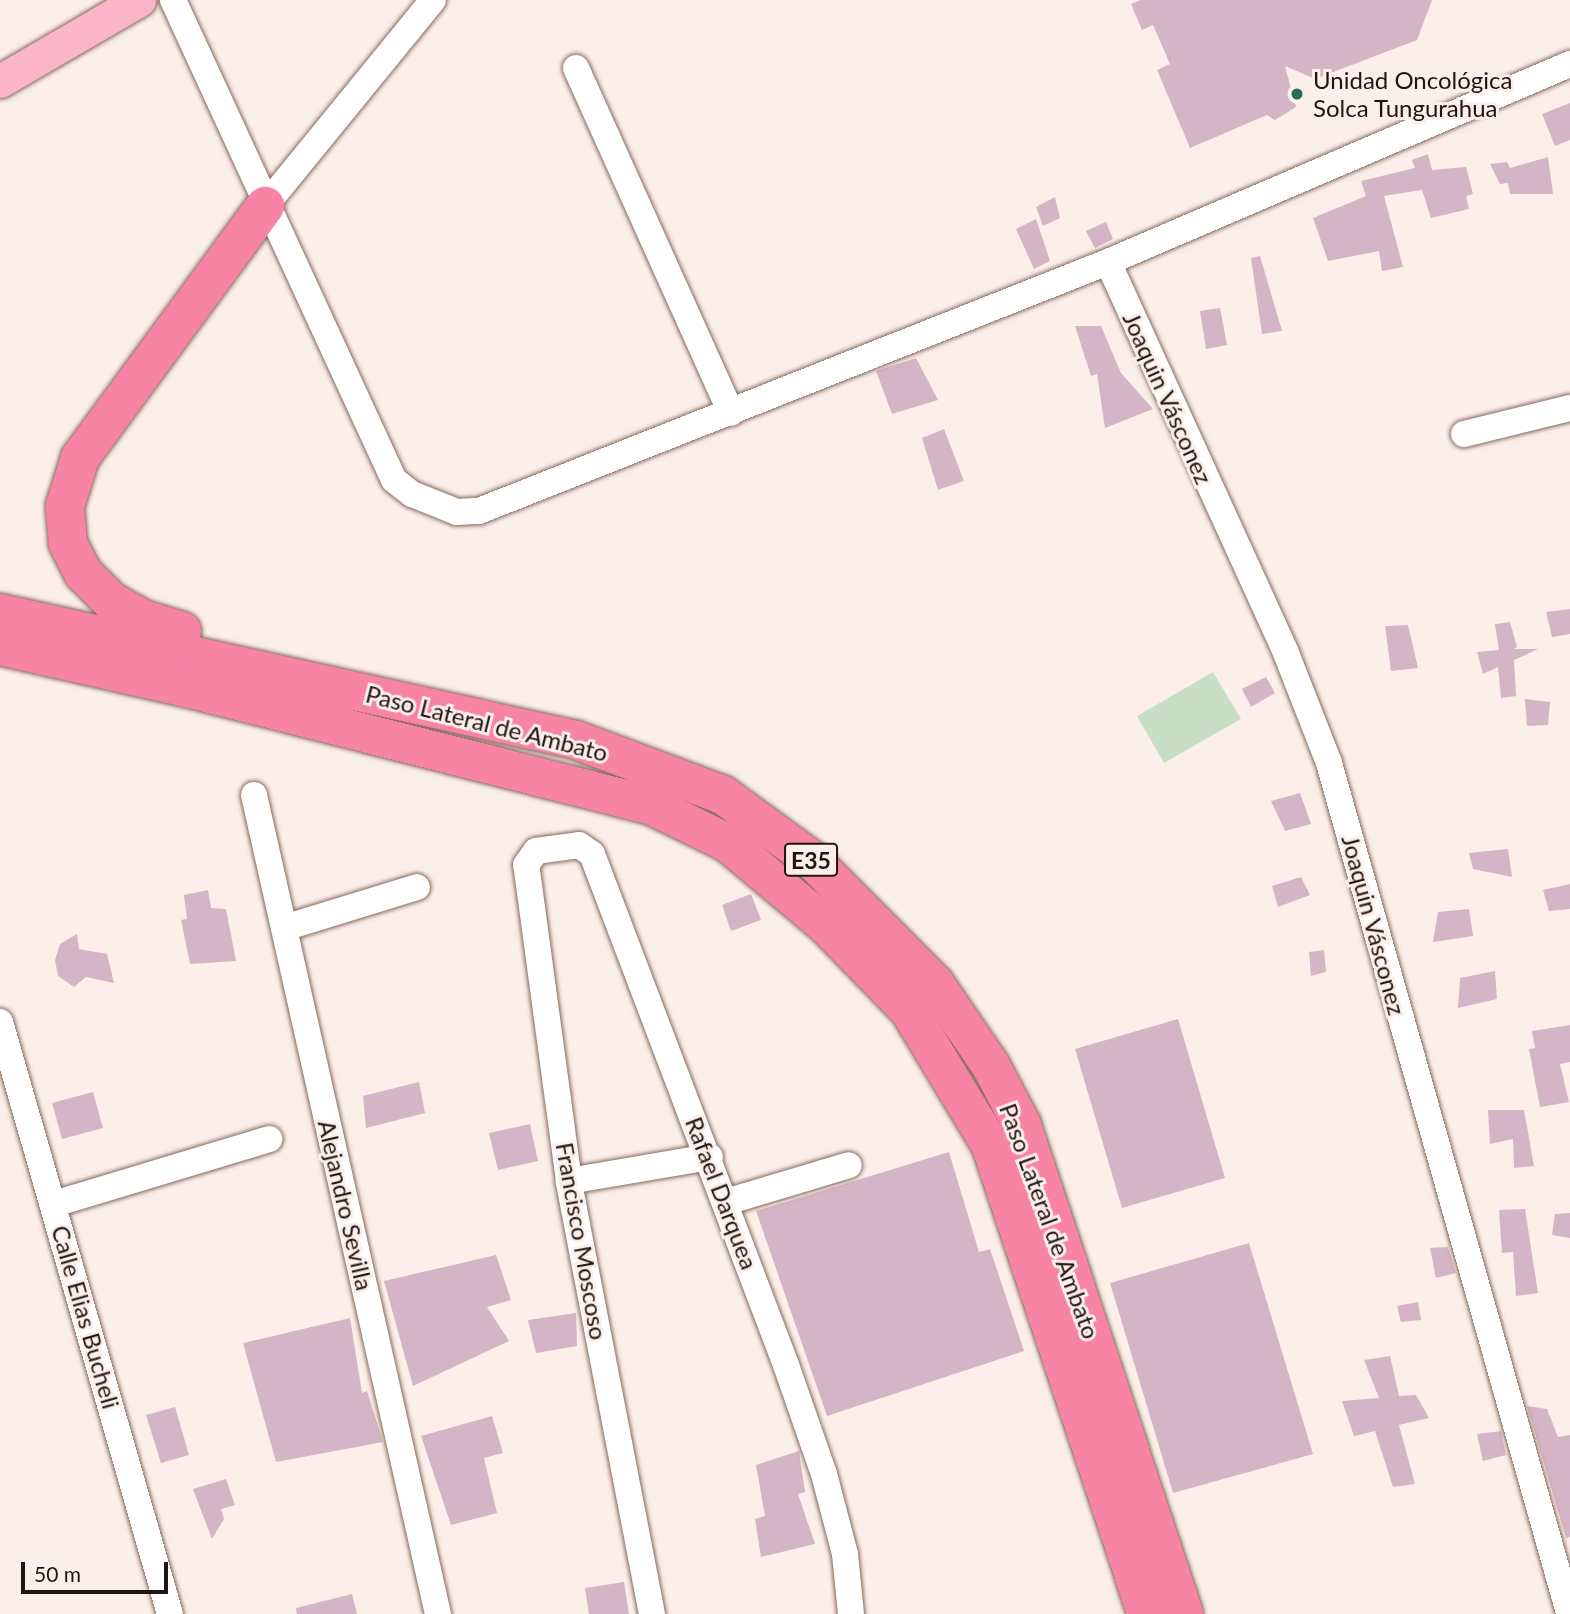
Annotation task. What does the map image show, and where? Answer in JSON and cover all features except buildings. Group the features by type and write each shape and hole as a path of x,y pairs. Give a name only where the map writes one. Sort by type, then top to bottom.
{"highway":[{"path":"265,206 80,458 65,506 68,543 83,573 111,601 145,620 432,706"},
{"name":"Paso Lateral de Ambato","path":"0,613 432,706 576,740 723,795 812,860 935,984 991,1066 1022,1125 1184,1614"},
{"name":"Paso Lateral de Ambato","path":"0,646 191,689 652,806 728,843 826,925 909,1010 991,1146 1147,1614"},
{"path":"0,667 191,689"}],"main road":[{"path":"0,81 139,0"}],"street":[{"path":"173,0 265,206 394,480 437,507 478,511 1108,262 1570,64"},
{"path":"265,206 433,0"},
{"path":"576,68 731,413"},
{"name":"Joaquin Vásconez","path":"1108,262 1286,653 1329,763 1570,1612"},
{"path":"1464,434 1570,408"},
{"name":"Alejandro Sevilla","path":"254,795 438,1614"},
{"name":"Rafael Darquea","path":"526,865 536,852 588,847 710,1157 824,1474 845,1554 851,1614"},
{"name":"Francisco Moscoso","path":"526,865 569,1181 652,1614"},
{"path":"284,928 417,887"},
{"name":"Calle Elias Bucheli","path":"0,1022 170,1614"},
{"path":"54,1204 269,1139"},
{"path":"569,1181 710,1157"},
{"path":"726,1202 849,1166"}],"green space":[{"path":"1213,672 1241,719 1164,763 1137,716"}],"place":[{"name":"Unidad Oncológica Solca Tungurahua","path":"1297,94"}]}
